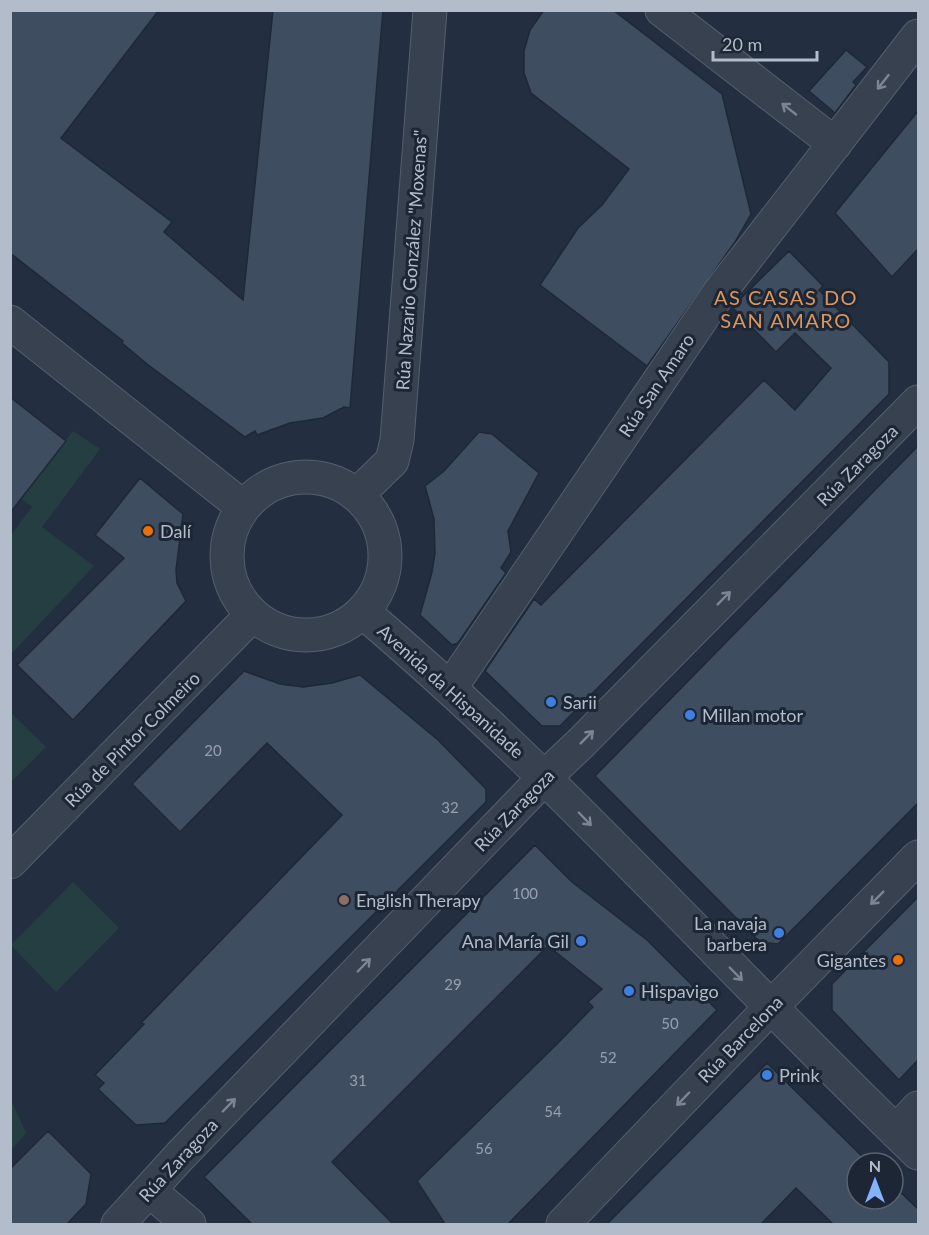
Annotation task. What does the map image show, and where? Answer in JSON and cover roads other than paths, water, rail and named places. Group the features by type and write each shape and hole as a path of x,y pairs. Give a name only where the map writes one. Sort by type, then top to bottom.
{"street":[{"name":"Rúa Nazario González \"Moxenas\"","path":"357,495 392,461 397,440 430,10"},
{"path":"662,10 835,144"},
{"name":"Rúa San Amaro","path":"451,687 719,293 918,36"},
{"path":"10,322 243,507"},
{"name":"Rúa Zaragoza","path":"118,1224 180,1156 544,777 589,735 918,402"},
{"path":"298,477 319,478 339,483 357,495 375,515 384,540 385,566 378,591 363,612 344,627 312,635 296,635 273,629 252,615 237,597 228,575 226,551 231,528 243,507 258,492 277,482 298,477"},
{"name":"Avenida da Hispanidade","path":"363,612 451,687 544,777 770,1008 907,1143"},
{"name":"Rúa de Pintor Colmeiro","path":"10,862 252,615"},
{"name":"Rúa Barcelona","path":"563,1224 918,857"},
{"path":"907,1143 918,1108"},
{"path":"150,1191 189,1224"}],"place":[{"name":"Dalí","path":"148,531"},
{"name":"Sarii","path":"551,702"},
{"name":"Millan motor","path":"690,715"},
{"name":"English Therapy","path":"344,900"},
{"name":"La navaja barbera","path":"779,933"},
{"name":"Ana María Gil","path":"581,941"},
{"name":"Gigantes","path":"898,960"},
{"name":"Hispavigo","path":"629,991"},
{"name":"Prink","path":"767,1075"}],"district":[{"name":"AS CASAS DO SAN AMARO","path":"786,308"}]}
